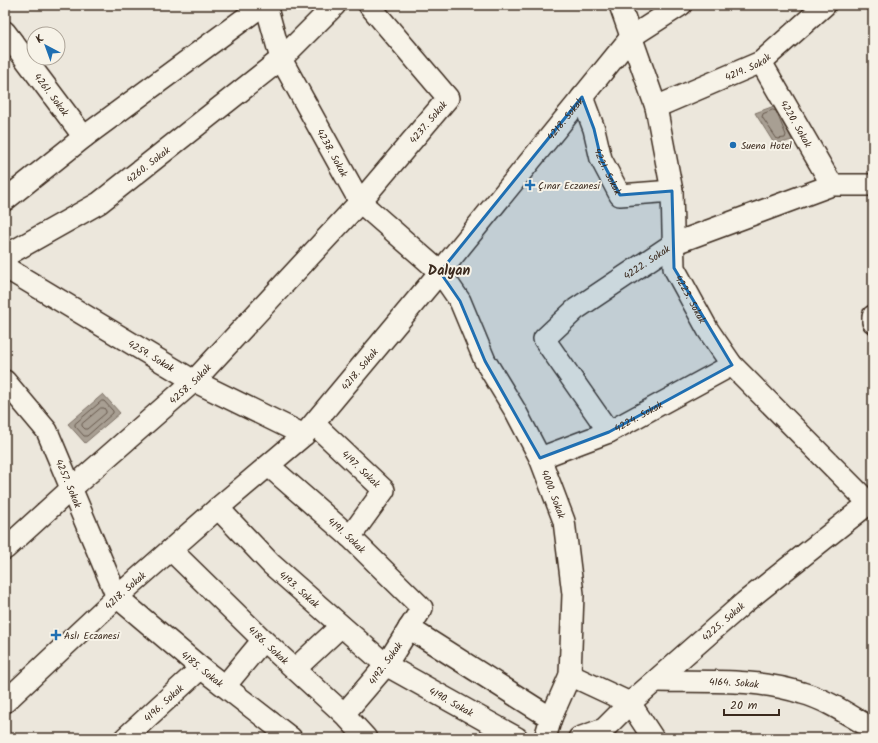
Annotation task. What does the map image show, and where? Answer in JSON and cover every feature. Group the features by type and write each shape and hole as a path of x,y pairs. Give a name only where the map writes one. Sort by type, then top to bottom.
{"street":[{"path":"5,200 84,137 263,5"},
{"name":"4238. Sokak","path":"266,5 281,59 360,202 440,272"},
{"name":"4260. Sokak","path":"5,256 99,203 281,59 335,5"},
{"name":"4237. Sokak","path":"360,202 448,98 369,5"},
{"name":"4223. Sokak","path":"620,5 656,107 672,191 674,268 708,330 732,365 872,503"},
{"name":"4218. Sokak","path":"5,702 117,597 309,430 631,37 681,5"},
{"name":"4219. Sokak","path":"656,107 761,62 825,5"},
{"name":"4261. Sokak","path":"5,32 84,137"},
{"name":"4220. Sokak","path":"761,62 832,185"},
{"name":"4221. Sokak","path":"582,97 594,129 601,159 620,195 672,191"},
{"name":"4222. Sokak","path":"609,432 544,339 576,309 673,244 832,185 873,185"},
{"name":"4258. Sokak","path":"5,549 194,381 360,202"},
{"name":"4259. Sokak","path":"5,264 11,271 194,381 309,430"},
{"name":"4000. Sokak","path":"440,272 460,301 485,361 516,412 540,458 564,521 573,594 570,675 551,718 545,738"},
{"path":"873,316 873,322"},
{"name":"4224. Sokak","path":"540,458 609,432 732,365"},
{"name":"4257. Sokak","path":"5,381 47,431 117,597"},
{"name":"4197. Sokak","path":"309,430 384,490 350,536"},
{"name":"4191. Sokak","path":"269,466 350,536 422,608"},
{"name":"4225. Sokak","path":"579,738 604,729 630,703 657,681 745,602 872,503"},
{"name":"4193. Sokak","path":"218,508 271,564 386,665"},
{"name":"4186. Sokak","path":"171,550 263,640 344,714 366,738"},
{"name":"4185. Sokak","path":"117,597 201,668 291,738"},
{"name":"4192. Sokak","path":"344,714 386,665 422,608"},
{"path":"295,668 341,626"},
{"path":"409,628 551,718"},
{"path":"225,686 263,640"},
{"name":"4190. Sokak","path":"386,665 517,738"},
{"name":"4196. Sokak","path":"125,738 201,668"},
{"path":"570,675 630,703 653,738"},
{"name":"4164. Sokak","path":"657,681 757,683 803,693 833,706 873,729"}],"highlighted area":[{"path":"582,97 594,129 601,159 620,195 672,191 674,268 732,365 609,432 540,458 485,361 460,301 440,272"}],"water":[{"path":"777,105 792,140 775,145 755,113"},
{"path":"103,394 120,413 85,443 68,424"}],"place":[{"name":"Suena Hotel","path":"733,145"},
{"name":"Çınar Eczanesi","path":"530,185"},
{"name":"Aslı Eczanesi","path":"56,635"}],"district":[{"name":"Dalyan","path":"449,270"}]}
